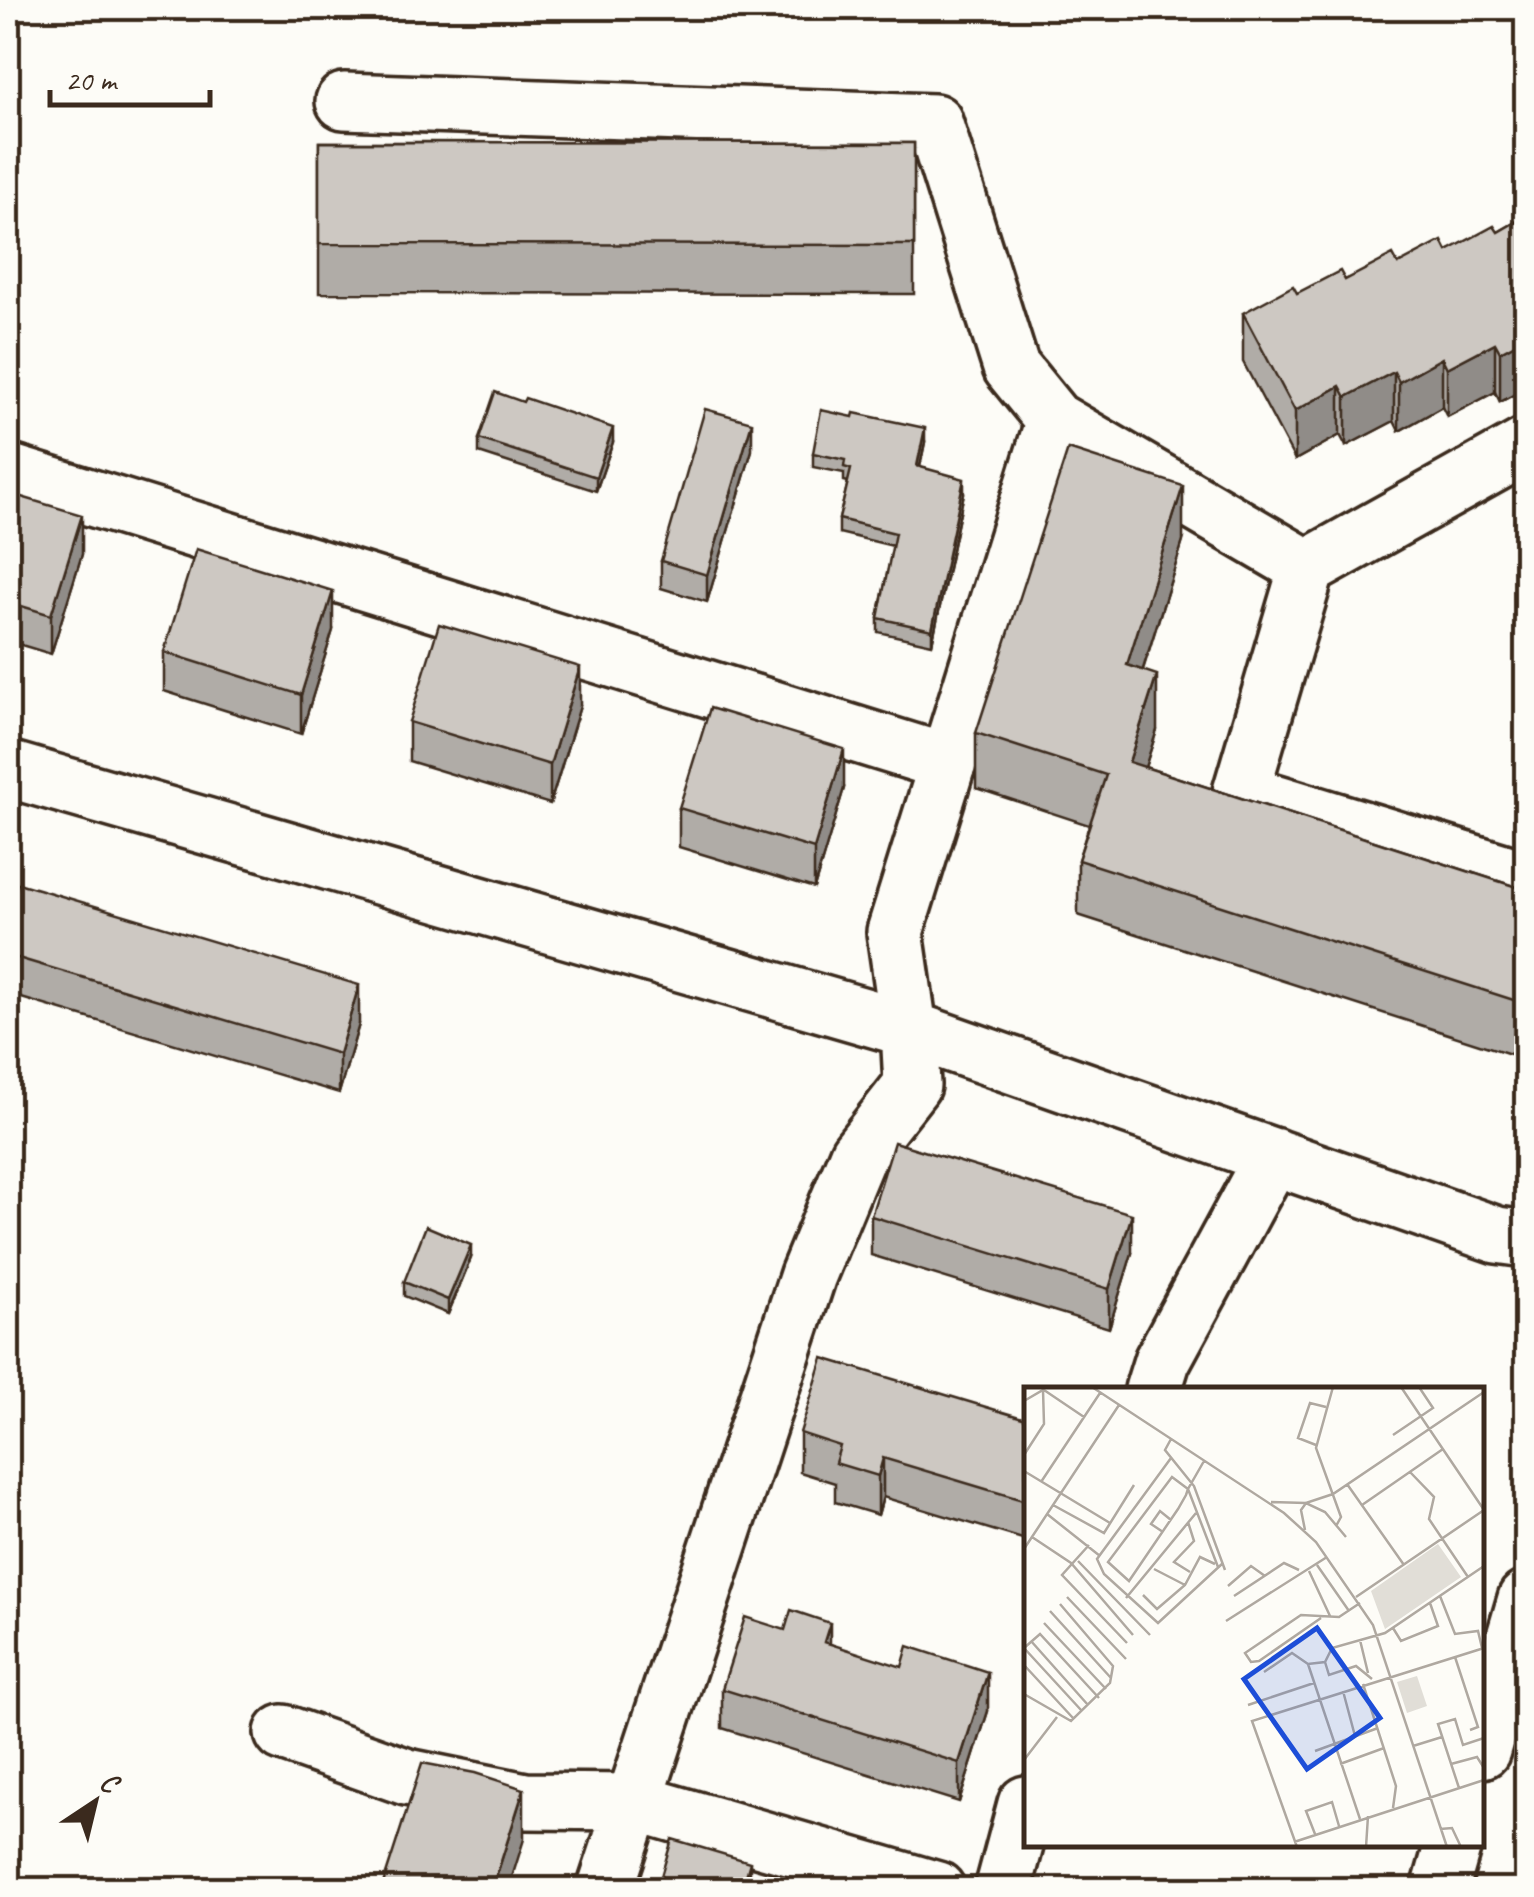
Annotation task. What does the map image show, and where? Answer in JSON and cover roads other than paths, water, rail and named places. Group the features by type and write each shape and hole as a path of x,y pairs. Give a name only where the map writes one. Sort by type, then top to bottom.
{"street":[{"path":"344,101 934,122 1011,367 1054,420 1308,568"},
{"path":"605,1890 808,1275 858,1154 912,1085 909,1029 895,932 1054,420"},
{"path":"1526,446 1308,568 1241,792 1526,878"},
{"path":"8,472 948,763"},
{"path":"8,769 909,1029 1497,1235 1526,1239"},
{"path":"1153,1387 1162,1361 1273,1156"},
{"path":"1484,1743 1526,1599"},
{"path":"283,1732 407,1777 524,1801 634,1802 832,1876 937,1890"},
{"path":"1003,1890 1024,1811"},
{"path":"1440,1890 1452,1847"}]}
